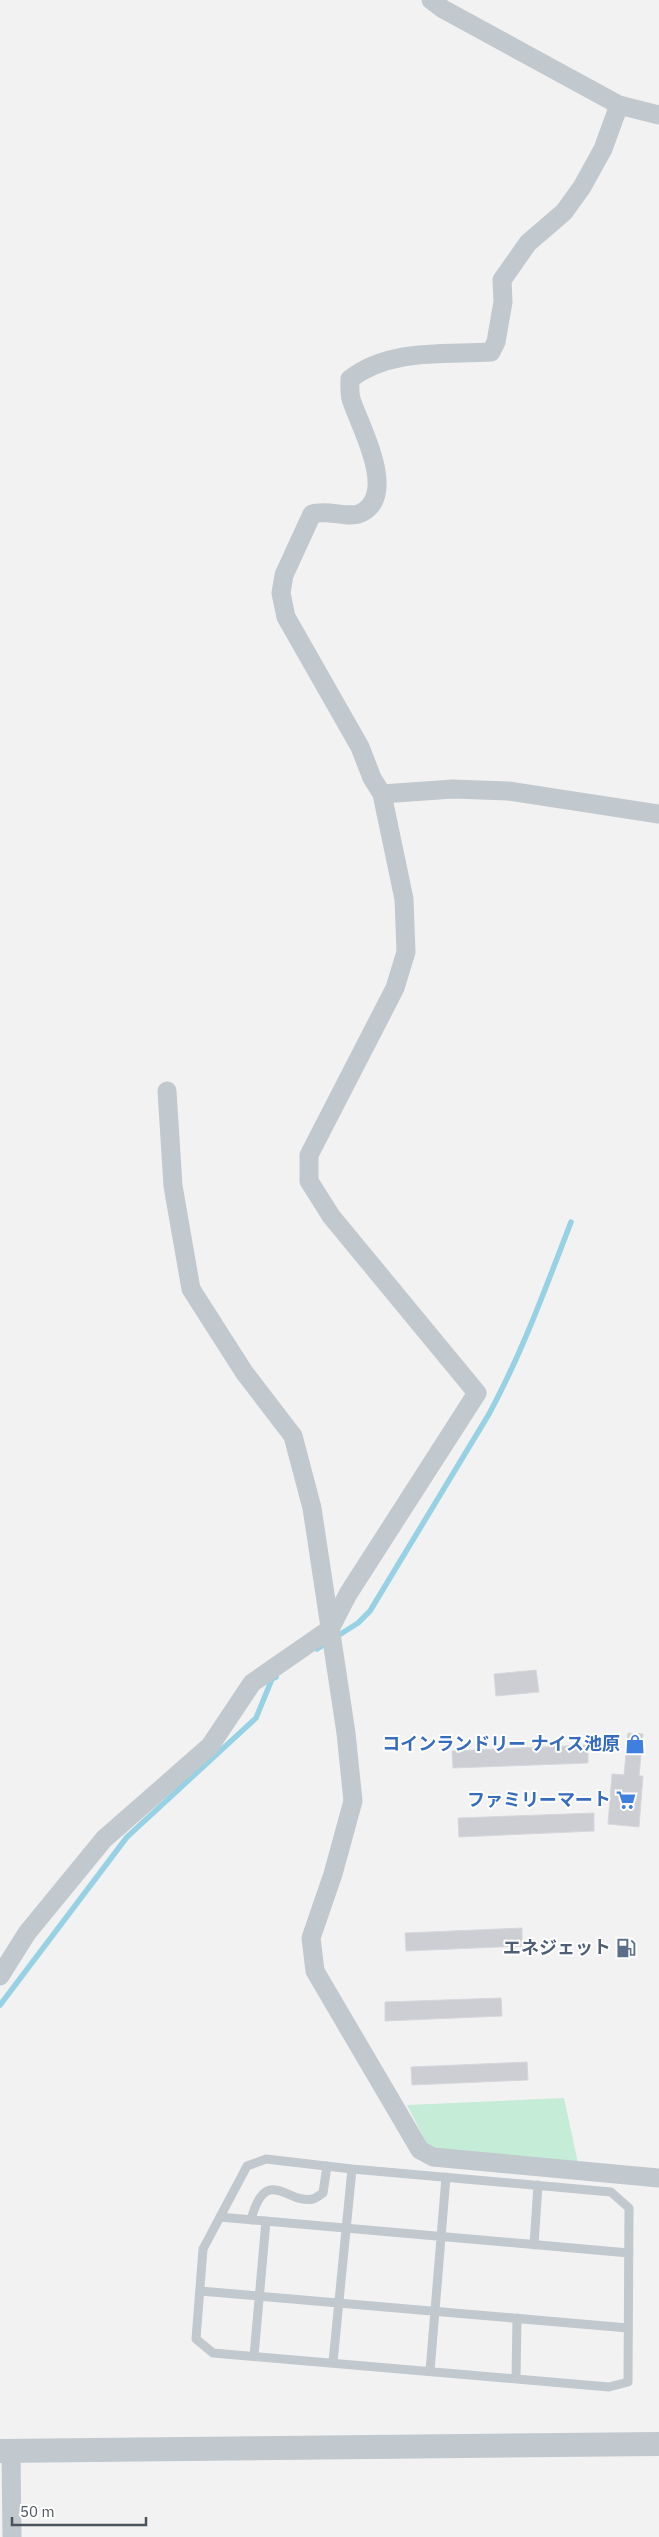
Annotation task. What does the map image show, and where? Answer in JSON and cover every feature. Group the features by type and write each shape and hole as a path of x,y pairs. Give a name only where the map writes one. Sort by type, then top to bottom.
{"street":[{"path":"432,0 443,9 619,105 659,115"},
{"path":"0,1976 33,1926 104,1839 210,1746 252,1683 330,1630 348,1594 477,1393 331,1216 309,1181 309,1155 395,988 406,952 404,900 382,794 372,778 360,748 286,617 281,593 284,575 312,514 323,511 360,514 372,504 377,492 375,462 351,399 350,379 375,364 401,357 422,354 491,352 496,342 502,302 502,280 528,243 564,212 582,187 603,150 619,105"},
{"path":"382,794 453,789 508,791 659,814"},
{"path":"167,1091 173,1186 191,1289 244,1372 293,1436 312,1508 346,1733 352,1801 333,1874 311,1938 315,1971 420,2150 433,2156 659,2178"},
{"path":"12,2537 6,2451 659,2444"}],"lane":[{"path":"266,2159 446,2177 611,2192 629,2208 628,2382 608,2387 214,2353 196,2339 203,2249 247,2166 266,2159"},
{"path":"470,2160 470,2179"},
{"path":"251,2220 260,2197 271,2190 283,2190 303,2199 313,2199 323,2193 327,2166"},
{"path":"333,2362 352,2169"},
{"path":"430,2371 446,2177"},
{"path":"534,2245 538,2185"},
{"path":"220,2217 629,2253"},
{"path":"254,2356 266,2221"},
{"path":"200,2290 628,2328"},
{"path":"516,2379 518,2318"}],"green space":[{"path":"564,2098 578,2163 437,2149 427,2144 407,2105"}],"building":[{"path":"536,1670 539,1692 496,1696 494,1674"},
{"name":"ファミリーマート","path":"628,1733 643,1734 639,1776 643,1776 639,1827 608,1824 612,1774 624,1775"},
{"path":"588,1745 588,1763 453,1768 452,1751"},
{"path":"594,1813 594,1831 459,1837 458,1818"},
{"path":"522,1928 522,1946 406,1951 405,1933"},
{"path":"501,1998 502,2016 385,2021 385,2002"},
{"path":"527,2062 528,2080 412,2085 411,2067"}],"waterway":[{"path":"317,1649 358,1623 370,1611 489,1414 523,1344 571,1222"},
{"path":"0,2005 127,1837 256,1718 272,1679 276,1677"}],"place":[{"name":"コインランドリー ナイス池原","path":"635,1744"},
{"name":"ファミリーマート","path":"626,1800"},
{"name":"エネジェット","path":"626,1948"}]}
